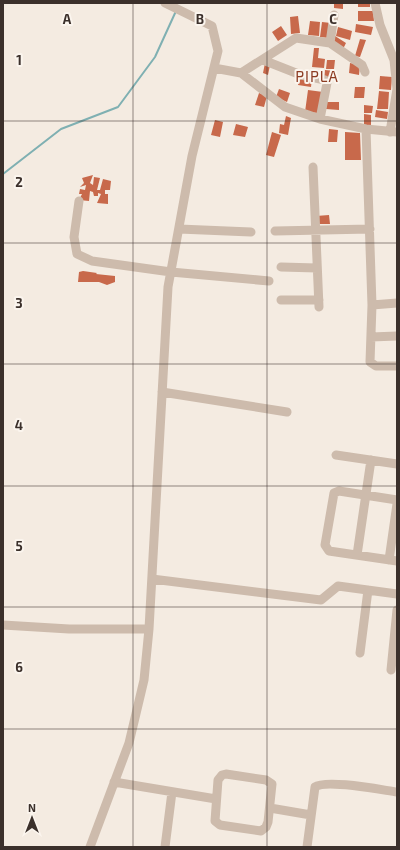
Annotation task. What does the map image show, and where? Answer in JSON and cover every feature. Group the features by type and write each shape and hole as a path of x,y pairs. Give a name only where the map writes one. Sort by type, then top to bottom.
{"street":[{"path":"214,68 241,73 285,107 320,120 366,129 394,132 396,80 394,60 380,25 375,3"},
{"path":"90,847 129,743 144,680 149,629 168,287 192,156 218,51 212,26 171,6"},
{"path":"330,43 334,15"},
{"path":"241,73 264,60 296,38 330,43 362,65 365,72"},
{"path":"264,60 301,75 325,80 327,83 320,120"},
{"path":"366,129 372,305 370,362 376,366 397,366"},
{"path":"281,300 319,304 313,167"},
{"path":"79,201 74,237 77,254 92,261 171,272 269,281"},
{"path":"179,229 251,232"},
{"path":"275,231 370,229"},
{"path":"281,267 317,268"},
{"path":"372,305 397,303"},
{"path":"371,337 397,336"},
{"path":"162,392 287,412"},
{"path":"336,455 397,464"},
{"path":"357,555 371,460"},
{"path":"397,500 339,491 334,493 325,545 329,551 393,560 397,504"},
{"path":"152,579 321,600 338,586 397,594"},
{"path":"360,653 368,590"},
{"path":"391,670 397,610"},
{"path":"3,624 55,628 149,629"},
{"path":"222,775 263,779 272,784 268,822 266,827 261,830 220,825 214,819 216,799 218,780 222,775"},
{"path":"114,782 216,799"},
{"path":"307,847 315,787 318,784 336,784 397,792"},
{"path":"165,847 172,792"},
{"path":"270,808 311,815"}],"building":[{"path":"334,3 343,3 343,9 334,8"},
{"path":"358,3 370,3 370,7 358,7"},
{"path":"358,11 373,11 374,21 358,21"},
{"path":"298,16 300,33 291,34 290,17"},
{"path":"310,21 320,22 319,36 308,35"},
{"path":"322,22 331,23 329,38 320,37"},
{"path":"356,24 373,27 371,35 355,32"},
{"path":"281,26 287,35 278,41 272,32"},
{"path":"338,27 352,31 350,40 336,36"},
{"path":"335,36 346,43 343,49 332,42"},
{"path":"360,39 366,40 360,57 355,56"},
{"path":"314,48 319,48 318,58 325,59 324,68 312,67"},
{"path":"327,60 335,60 334,69 326,69"},
{"path":"265,63 270,65 268,75 263,73"},
{"path":"350,63 360,65 359,75 349,73"},
{"path":"325,70 335,71 335,79 324,78"},
{"path":"299,76 312,78 311,87 298,85"},
{"path":"380,76 392,77 391,90 379,89"},
{"path":"355,87 365,87 364,98 354,98"},
{"path":"279,89 290,93 287,102 276,97"},
{"path":"308,90 323,92 319,113 305,112"},
{"path":"379,91 389,92 388,109 377,109"},
{"path":"259,93 267,96 264,107 255,105"},
{"path":"327,102 339,102 339,110 326,109"},
{"path":"364,105 373,106 372,113 364,113"},
{"path":"376,110 388,112 387,119 375,117"},
{"path":"364,114 371,115 371,125 364,125"},
{"path":"286,116 291,118 288,135 279,133 280,124 284,125"},
{"path":"215,120 223,122 220,137 211,135"},
{"path":"236,124 248,127 245,137 233,135"},
{"path":"329,129 338,130 337,142 328,142"},
{"path":"272,132 281,135 274,157 266,155"},
{"path":"345,132 360,133 361,160 345,160"},
{"path":"93,175 90,183 93,185 94,177 100,178 97,190 100,190 103,179 111,181 110,190 105,190 105,194 108,194 108,204 97,203 101,194 98,193 98,196 94,196 93,192 90,191 89,201 79,200 82,194 79,194 80,189 85,190 86,185 80,187 84,183 82,178"},
{"path":"329,215 330,224 317,224 316,216"},
{"path":"83,271 115,276 115,282 107,285 99,282 78,282 79,272"}],"waterway":[{"path":"3,174 61,129 118,107 155,57 176,11"}],"district":[{"name":"PIPLA","path":"317,77"}]}
